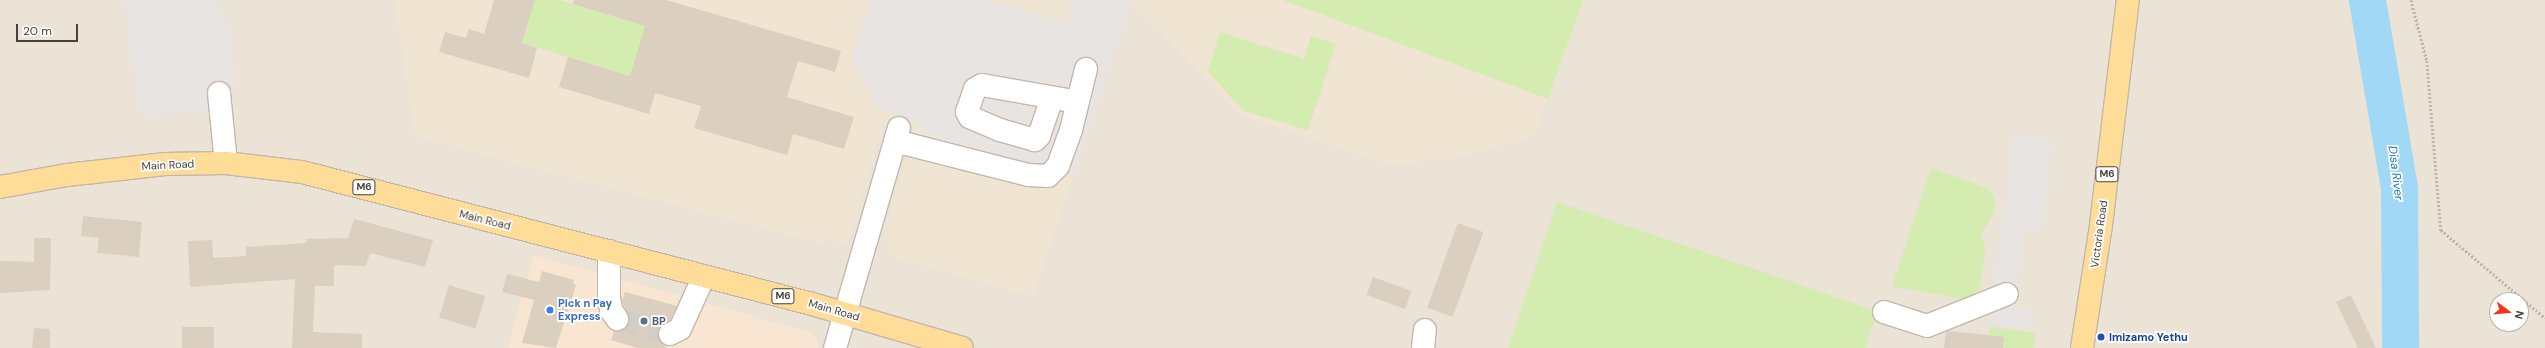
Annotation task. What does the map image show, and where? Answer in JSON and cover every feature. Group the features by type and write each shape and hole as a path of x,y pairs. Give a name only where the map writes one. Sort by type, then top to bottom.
{"main road":[{"name":"Victoria Road","path":"2082,348 2101,225 2128,0"},
{"name":"Main Road","path":"0,187 68,175 165,164 226,163 302,172 704,276 846,314 962,348"}],"street":[{"path":"836,348 897,134 1028,175 1048,176 1058,166 1078,102 1086,69"},
{"path":"219,93 226,163"},
{"path":"1052,98 1078,102"},
{"path":"609,251 609,297 611,310 617,320"},
{"path":"670,334 680,329 704,276"},
{"path":"1884,312 1927,326 2007,294"}],"path":[{"path":"2411,0 2427,60 2441,230 2545,318"}],"shaded area":[{"path":"0,0 2545,0 2545,348 0,348"},
{"path":"124,0 217,0 227,21 233,45 237,86 227,85 232,111 139,116"},
{"path":"394,0 1584,0 1534,137 1456,158 1390,165 1240,115 1132,1 1033,297 888,256 889,215 915,131 884,123 847,245 825,239 823,244 415,137"},
{"path":"870,0 991,0 1066,23 1073,0 1132,0 1073,176 915,131 918,121 878,109 852,59"},
{"path":"2013,135 2053,140 2042,233 2024,231 2015,307 2032,309 2030,329 1990,324"},
{"path":"533,255 810,332 817,339 818,348 508,348"}],"green space":[{"path":"535,0 559,0 645,26 631,76 522,43"},
{"path":"1283,0 1583,0 1548,99"},
{"path":"1220,32 1304,59 1311,36 1336,44 1308,130 1244,111 1208,72"},
{"path":"1931,168 1988,188 1995,200 1993,214 1981,235 1986,249 1979,291 1964,299 1892,286"},
{"path":"1557,202 1877,311 1865,348 1508,348"},
{"path":"1990,327 2035,333 2033,348 1987,348"}],"building":[{"path":"494,0 535,0 522,43 537,48 529,78 439,52 445,32 466,38 469,29 484,34"},
{"path":"574,0 666,0 841,51 835,72 798,61 787,97 854,117 844,149 793,134 787,155 694,128 701,106 655,93 649,114 559,87 568,57 630,76 645,26 573,4"},
{"path":"83,216 142,222 139,257 97,253 99,238 81,236"},
{"path":"354,219 433,240 425,267 370,253 366,266 334,265 334,286 315,286 313,332 362,334 362,348 292,348 295,279 190,287 188,241 212,240 213,258 246,256 246,247 307,243 306,239 348,238"},
{"path":"1458,223 1483,232 1453,317 1427,308"},
{"path":"34,238 51,238 50,290 0,293 0,261 34,262"},
{"path":"542,271 574,280 573,284 576,285 556,348 522,343 534,300 502,292 507,274 539,282"},
{"path":"1373,277 1412,291 1405,309 1367,295"},
{"path":"449,285 485,296 475,329 439,318"},
{"path":"625,292 677,306 670,320 660,327 658,333 666,348 638,348 611,340 614,331 624,330 628,324 629,318 622,301"},
{"path":"2351,295 2376,348 2358,348 2336,302"},
{"path":"182,327 214,327 214,348 182,348"},
{"path":"34,328 50,329 50,348 32,348"},
{"path":"1949,331 2004,337 2003,348 1944,348 1946,332"}],"waterway":[{"name":"Disa River","path":"2367,0 2399,187 2400,348"}],"tunnel":[{"path":"617,319 670,334"}],"place":[{"name":"Pick n Pay Express","path":"550,310"},
{"name":"BP","path":"644,321"},
{"name":"Imizamo Yethu","path":"2101,337"}]}
